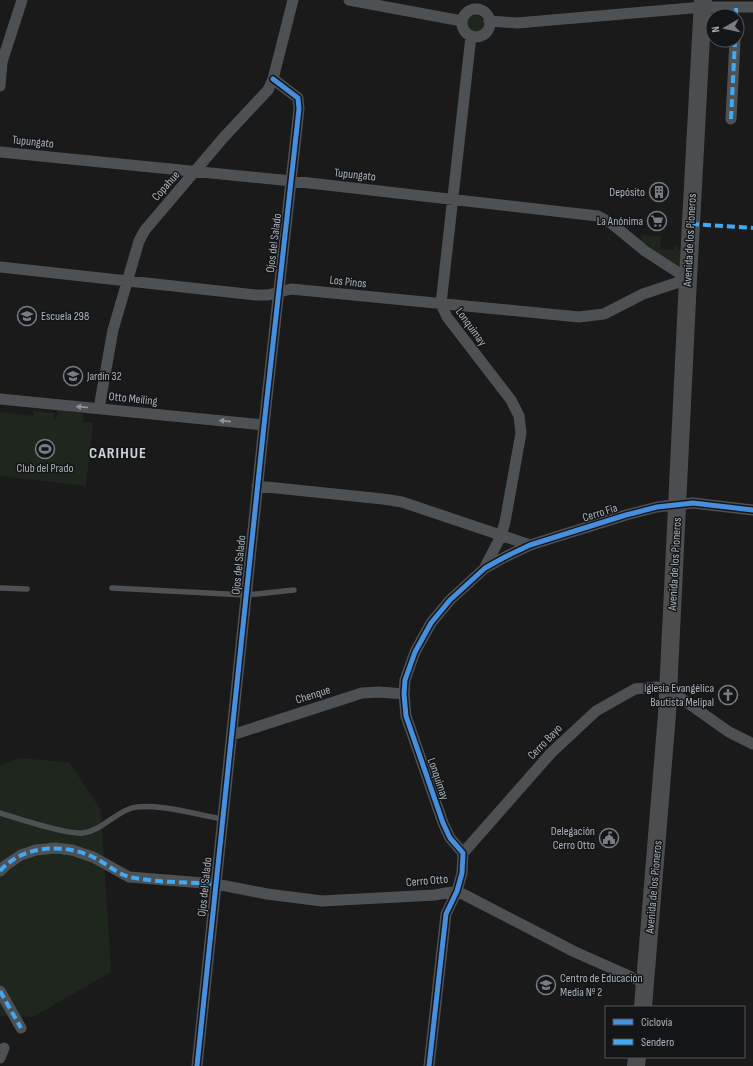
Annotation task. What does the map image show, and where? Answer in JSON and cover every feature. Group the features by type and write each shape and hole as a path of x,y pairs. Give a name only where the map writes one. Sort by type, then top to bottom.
{"main road":[{"name":"Avenida de los Pioneros","path":"642,1006 658,834 668,689 703,4"}],"street":[{"path":"0,86 2,62 22,0"},
{"name":"Copahue","path":"99,408 113,330 139,241 145,230 224,137 268,90 273,78 293,0"},
{"path":"349,0 462,21"},
{"path":"489,21 517,23 703,4 720,8"},
{"path":"480,5 489,21 489,28 480,36 471,36 462,29 462,21 466,13 480,5"},
{"name":"Lonquimay","path":"471,36 441,304 447,317 511,400 519,416 521,433 501,536 485,568"},
{"path":"731,119 735,48"},
{"name":"Ojos del Salado","path":"197,1066 257,486 299,109 298,98 273,78"},
{"name":"Tupungato","path":"0,152 194,173 292,181 598,216 611,223 646,251 688,279"},
{"name":"Los Pinos","path":"0,267 126,282 256,295 268,295 291,289 579,317 591,317 604,314 643,294 688,279"},
{"name":"Otto Meiling","path":"0,400 99,408 264,425"},
{"path":"257,486 402,502 530,545"},
{"name":"Cerro Fia","path":"530,545 626,515 678,504 693,503 753,510"},
{"name":"Lonquimay","path":"463,853 450,838 442,823 406,716 404,694 405,680 415,652 431,623 450,600 485,568 530,545"},
{"name":"Cerro Bayo","path":"463,853 551,753 591,715 622,695 635,689 657,687 668,689"},
{"path":"668,689 729,732 753,744"},
{"name":"Chenque","path":"232,735 362,693 379,692 404,694"},
{"name":"Cerro Otto","path":"0,871 21,855 36,850 55,848 72,850 93,857 129,877 216,884 267,894 322,901 436,895 457,891 575,952 645,982"},
{"path":"429,1066 446,914 457,891 462,873 463,853"},
{"path":"0,991 21,1028"}],"lane":[{"path":"0,588 27,589"},
{"path":"112,588 246,595 294,590"},
{"path":"0,813 73,833 92,831 129,809 141,806 162,808 222,819"}],"shaded area":[{"path":"471,15 479,15 484,20 482,31 479,33 471,33 466,28 466,20"},
{"path":"642,235 661,236 660,249 673,250 674,245 684,254 680,268 655,254 652,249 641,242"},
{"name":"Club del Prado","path":"58,410 84,414 83,422 93,423 86,486 0,476 0,412 33,416 33,411 54,413 54,418 56,419"},
{"path":"18,758 69,762 101,810 111,972 33,1017 0,1016 0,766"}],"marked path":[{"path":"731,119 735,48"},
{"path":"691,224 753,228"},
{"path":"0,871 9,862 32,851 56,848 81,853 98,859 125,876 162,881 216,884"},
{"path":"0,991 21,1028"}],"cycle path":[{"path":"197,1066 264,425 299,109 298,98 273,79"},
{"path":"429,1066 446,914 457,891 462,873 463,853 450,838 443,823 406,716 404,694 405,680 415,652 431,623 450,600 485,568 530,545 626,515 657,507 693,503 753,510"}],"place":[{"name":"Depósito","path":"659,192"},
{"name":"La Anónima","path":"657,221"},
{"name":"Escuela 298","path":"27,316"},
{"name":"Jardín 32","path":"73,376"},
{"name":"Club del Prado","path":"45,449"},
{"name":"Iglesia Evangélica Bautista Melipal","path":"728,695"},
{"name":"Delegación Cerro Otto","path":"609,838"},
{"name":"Centro de Educación Media Nº 2","path":"546,985"}],"district":[{"name":"CARIHUE","path":"118,453"}]}
